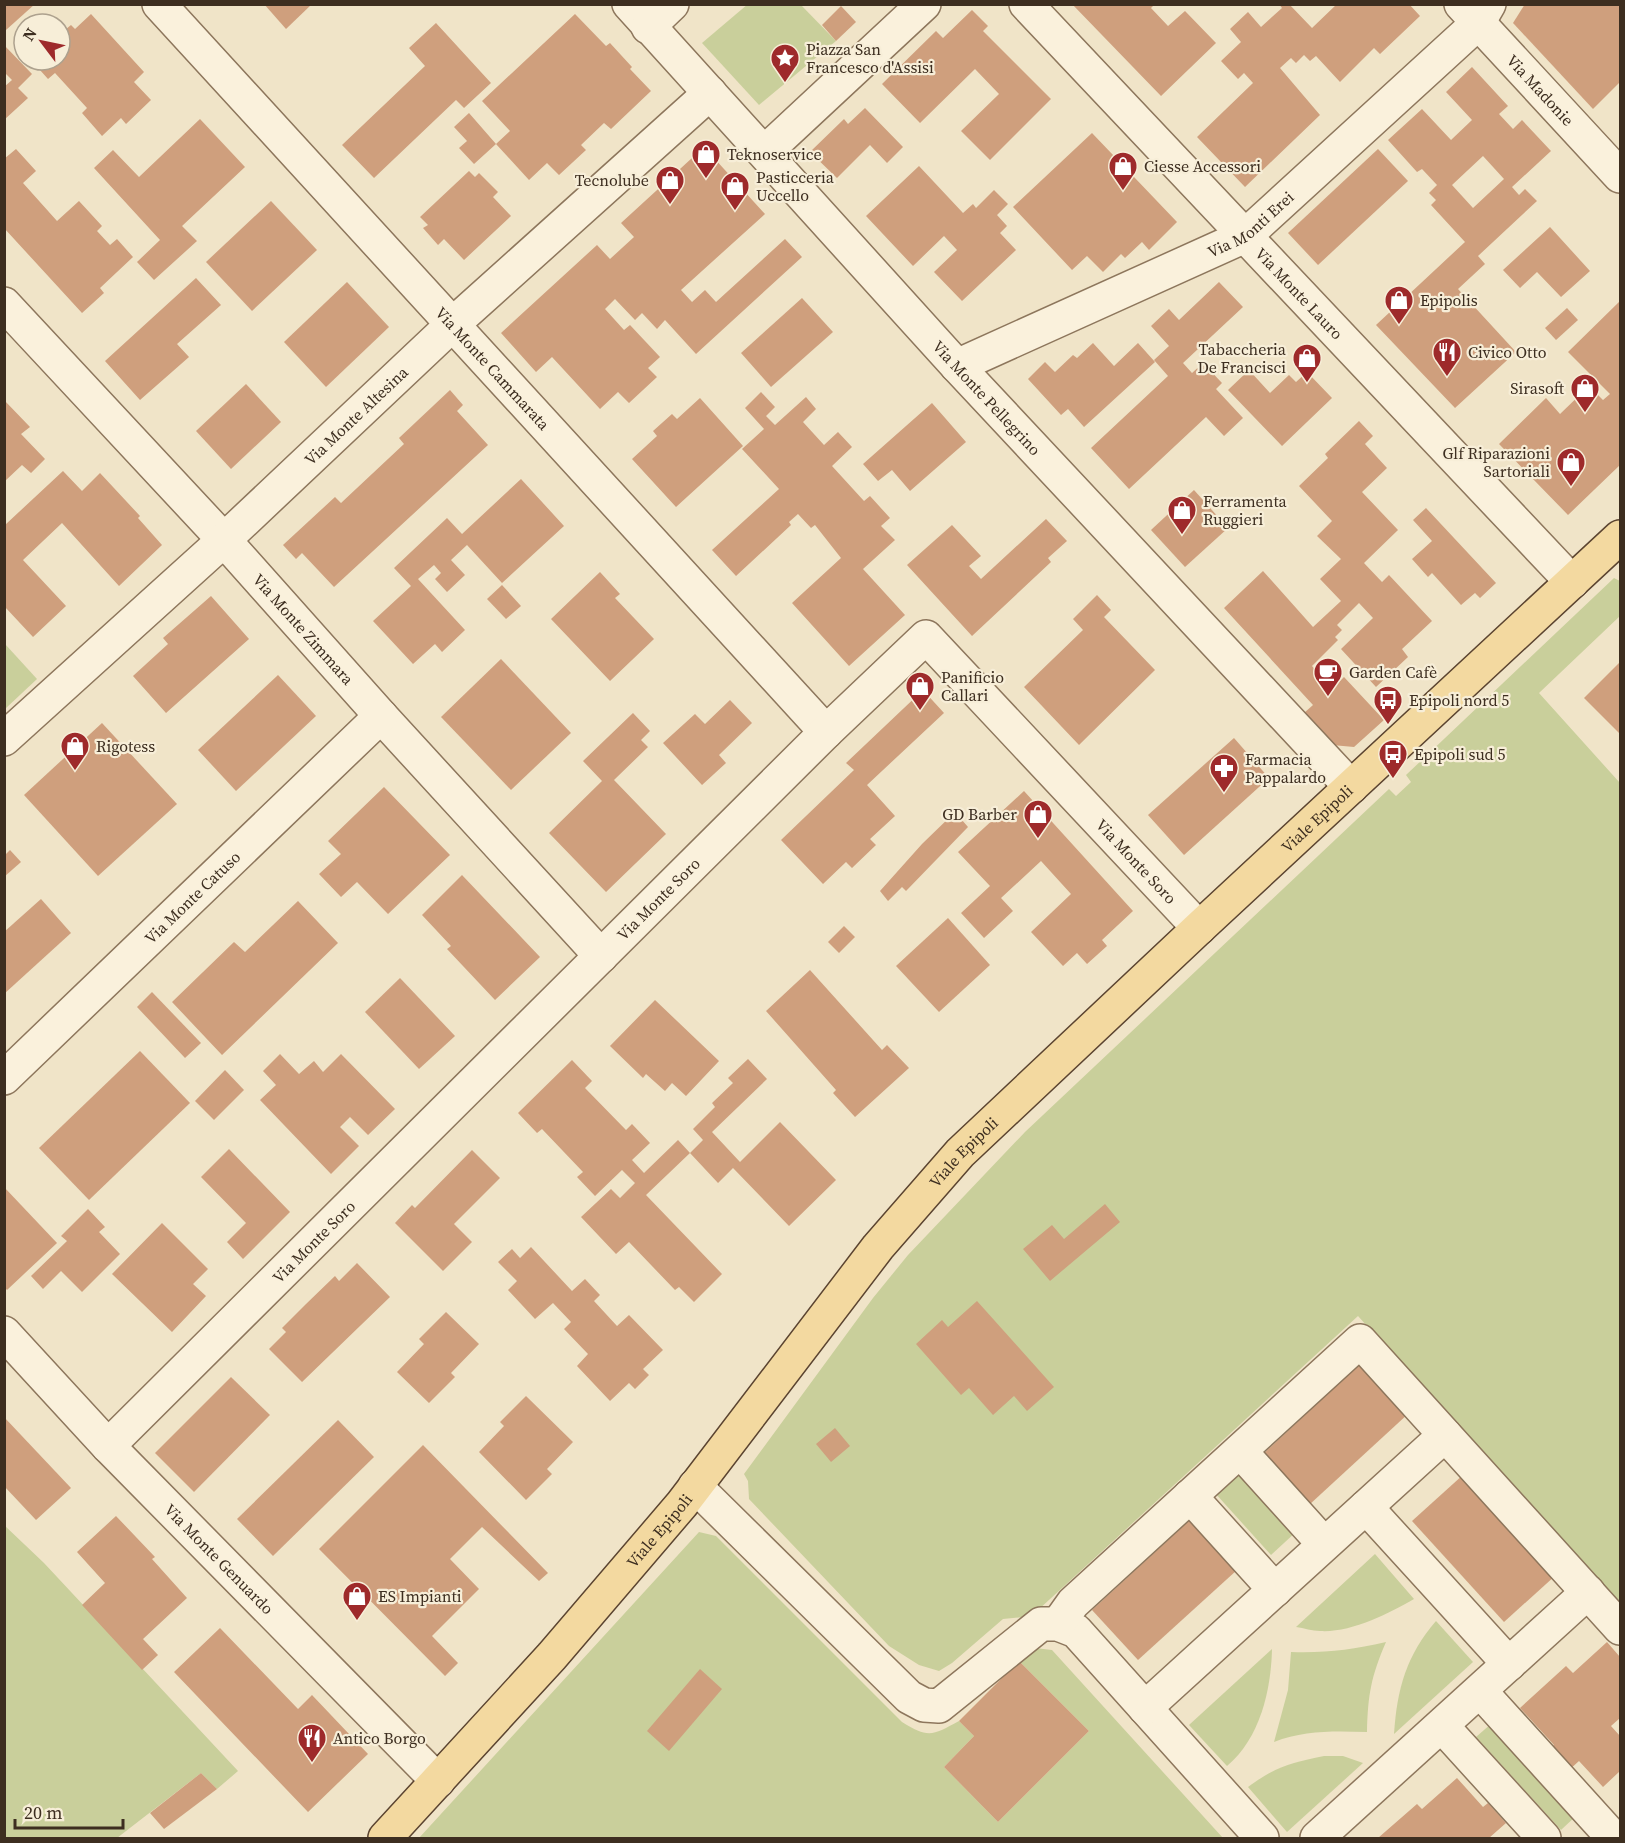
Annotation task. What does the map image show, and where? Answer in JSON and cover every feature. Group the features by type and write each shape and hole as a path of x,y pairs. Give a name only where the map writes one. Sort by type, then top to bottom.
{"main road":[{"name":"Viale Epipoli","path":"385,1839 552,1656 695,1486 878,1248 960,1153 1620,537"}],"street":[{"name":"Via Monte Cammarata","path":"159,4 826,732"},
{"path":"639,16 672,4"},
{"path":"765,152 924,4"},
{"name":"Via Monte Lauro","path":"1026,4 1572,582"},
{"name":"Via Monti Erei","path":"957,366 1245,236 1476,10"},
{"name":"Via Madonie","path":"1476,10 1620,176"},
{"name":"Via Monte Pellegrino","path":"639,16 765,152 957,366 1351,787"},
{"name":"Via Monte Altesina","path":"4,739 224,540 453,324 710,93"},
{"name":"Via Monte Zimmara","path":"6,308 224,540 381,716 601,956"},
{"name":"Via Monte Soro","path":"108,1446 826,732 926,637 1199,928"},
{"name":"Via Monte Catuso","path":"4,1078 381,716"},
{"name":"Via Monte Genuardo","path":"4,1333 108,1446 438,1781"},
{"path":"1058,1624 1073,1603 1360,1341 1620,1628"},
{"path":"1145,1708 1445,1435"},
{"path":"1240,1451 1324,1544"},
{"path":"695,1486 909,1696 924,1706 939,1706 1041,1624 1058,1624 1076,1631 1262,1839"},
{"path":"1190,1496 1275,1590"},
{"path":"1366,1507 1509,1664"},
{"path":"1329,1835 1442,1726 1588,1592"},
{"path":"1480,1691 1608,1829"},
{"path":"1442,1726 1544,1839"}],"green space":[{"path":"748,4 801,5 836,41 759,105 702,43"},
{"path":"1614,578 1620,581 1620,616 1539,693 1620,783 1620,1606 1358,1316 1037,1611 1024,1617 1003,1619 952,1663 939,1671 919,1665 889,1646 749,1499 748,1481 744,1474 873,1298 908,1255 1025,1132 1389,789 1396,796 1411,782 1406,775"},
{"path":"5,644 37,679 5,709"},
{"path":"1242,1469 1297,1531 1271,1555 1215,1493"},
{"path":"4,1525 44,1563 238,1771 217,1789 201,1773 117,1838 5,1838"},
{"path":"699,1532 716,1536 902,1722 919,1731 931,1733 959,1721 974,1736 944,1767 998,1822 1089,1731 1019,1661 1035,1648 1052,1650 1223,1838 419,1838"},
{"path":"1375,1554 1414,1599 1381,1616 1344,1629 1314,1631 1296,1627"},
{"path":"1436,1621 1473,1662 1394,1734 1401,1688 1410,1660"},
{"path":"1386,1642 1371,1686 1367,1732 1308,1733 1274,1742 1288,1690 1291,1652 1339,1650"},
{"path":"1272,1649 1269,1681 1262,1713 1248,1742 1227,1766 1189,1725"},
{"path":"1492,1723 1577,1815 1561,1830 1476,1737"},
{"path":"1324,1756 1343,1756 1363,1763 1287,1832 1248,1787 1283,1767"}],"building":[{"path":"4,4 35,4 26,12 12,12 12,25 6,30"},
{"path":"264,4 312,4 286,29"},
{"path":"1072,4 1155,4 1151,8 1168,26 1185,11 1216,43 1161,96"},
{"path":"1279,4 1289,4 1312,28 1337,4 1409,4 1420,16 1380,54 1374,48 1340,82 1316,56 1310,61 1304,55 1296,63 1291,58 1280,68 1320,115 1245,187 1197,137 1253,83 1244,73 1238,79 1221,61 1241,42 1230,29 1248,12 1261,27 1282,8"},
{"path":"1525,4 1620,4 1620,82 1593,109 1513,23"},
{"path":"841,6 856,22 836,41 822,25"},
{"path":"972,10 988,26 983,31 1051,99 990,160 961,131 999,94 975,69 920,123 882,84 936,31 943,38"},
{"path":"91,14 144,72 134,82 151,100 126,124 121,118 102,136 82,113 87,108 55,73 48,79 42,72 72,72 72,26 75,29"},
{"path":"575,14 606,46 610,43 651,91 611,129 604,123 581,145 586,150 559,175 547,163 529,180 496,144 510,131 482,101"},
{"path":"436,23 491,83 464,108 456,100 374,178 342,145 425,66 409,48"},
{"path":"4,45 12,53 12,72 32,74 18,88 28,98 4,120 4,87 12,80 4,72"},
{"path":"1472,67 1508,106 1499,114 1513,129 1522,120 1551,151 1512,187 1519,195 1525,189 1537,201 1478,256 1485,264 1458,289 1516,352 1455,408 1376,325 1465,242 1431,205 1436,200 1429,193 1437,185 1422,169 1417,172 1388,140 1422,109 1451,140 1472,120 1446,92","holes":["1483,156 1504,179 1473,208 1452,185"]},
{"path":"865,108 903,147 887,163 870,145 837,178 810,152 844,119 848,124"},
{"path":"469,113 496,144 474,164 459,148 467,141 454,127"},
{"path":"200,119 245,167 182,226 197,241 154,280 137,262 160,240 94,168 113,150 139,177"},
{"path":"1092,133 1177,222 1149,250 1142,242 1125,258 1121,254 1103,272 1087,256 1072,270 1013,207"},
{"path":"704,147 765,214 681,290 692,302 705,290 716,302 785,239 802,257 696,354 665,320 657,329 642,313 635,320 615,299 605,309 624,330 630,325 660,357 648,368 657,377 629,403 618,392 600,409 552,357 536,372 501,333 597,245 610,259 634,237 621,223"},
{"path":"16,149 36,171 23,183 57,221 79,201 102,226 97,231 110,245 117,239 133,257 100,288 104,293 82,313 4,228 4,159"},
{"path":"1378,149 1408,181 1318,265 1288,233"},
{"path":"919,166 963,213 973,204 976,208 994,190 1008,204 997,215 1007,226 1000,233 1016,250 962,301 934,272 957,250 944,236 913,266 866,216"},
{"path":"469,171 475,177 479,173 498,192 493,197 511,216 464,260 444,239 438,245 423,228 428,225 420,217"},
{"path":"271,201 317,250 252,311 206,262"},
{"path":"1550,227 1590,271 1561,297 1537,272 1520,288 1503,270"},
{"path":"196,278 221,305 177,344 189,357 140,400 105,361"},
{"path":"347,282 389,327 326,387 284,342"},
{"path":"1219,282 1243,307 1183,363 1192,373 1203,363 1222,383 1216,389 1243,418 1224,436 1206,417 1129,489 1091,448 1168,376 1154,360 1169,346 1151,326 1169,309 1179,320"},
{"path":"802,298 833,332 771,387 741,353"},
{"path":"1620,301 1620,465 1568,515 1499,444 1546,398 1560,414 1589,386 1603,400 1610,394 1568,352"},
{"path":"1567,308 1578,320 1556,340 1545,328"},
{"path":"1093,343 1114,366 1138,343 1155,362 1084,427 1068,409 1061,415 1028,379 1045,362 1055,372 1073,355 1077,358"},
{"path":"1249,370 1270,393 1289,375 1296,382 1307,372 1332,398 1282,446 1228,390"},
{"path":"246,384 281,422 231,469 196,431"},
{"path":"450,390 463,405 457,411 488,445 334,587 302,553 296,559 283,545 335,497 341,503 404,444 399,438"},
{"path":"761,392 775,407 766,416 775,425 806,397 816,409 803,422 824,445 838,432 852,447 832,466 864,501 870,496 890,518 881,526 895,540 863,569 905,615 849,666 792,603 841,558 815,525 811,528 798,514 789,522 791,525 736,576 712,550 779,489 742,449 764,429 745,408"},
{"path":"700,398 743,446 676,507 632,459 657,436 653,431 672,414 677,419"},
{"path":"4,400 30,427 21,434 45,459 31,473 22,465 4,482"},
{"path":"932,403 966,442 910,491 892,470 878,481 863,464"},
{"path":"1359,421 1373,436 1365,444 1387,468 1362,492 1398,530 1364,563 1382,582 1389,575 1432,621 1402,649 1408,657 1376,687 1341,649 1373,618 1359,603 1337,625 1342,630 1335,637 1338,640 1312,666 1332,689 1344,677 1384,720 1354,747 1332,745 1304,713 1313,705 1224,608 1263,571 1313,627 1341,601 1320,579 1341,559 1317,536 1332,521 1299,486 1328,458 1325,454"},
{"path":"63,471 82,491 100,473 140,516 138,518 162,545 119,586 62,523 23,560 66,606 33,637 5,607 5,525"},
{"path":"521,479 564,526 502,583 467,545 451,560 465,575 447,592 435,579 441,573 434,565 418,579 465,630 442,652 435,644 413,664 373,621 411,586 394,568 447,518 462,534"},
{"path":"1194,490 1228,528 1185,567 1151,530"},
{"path":"1426,508 1496,583 1480,598 1475,593 1461,605 1432,573 1428,577 1412,559 1432,541 1413,520"},
{"path":"1046,519 1067,541 1048,558 1051,562 972,636 907,565 952,525 981,556 969,566 981,579"},
{"path":"600,572 620,594 615,598 654,639 610,681 551,619"},
{"path":"502,585 521,606 506,619 487,599"},
{"path":"1097,595 1111,610 1104,617 1155,670 1079,745 1024,687 1083,630 1073,619"},
{"path":"211,596 249,639 166,713 133,676 168,644 163,638"},
{"path":"501,659 571,733 511,790 441,717"},
{"path":"1620,662 1620,734 1584,698"},
{"path":"278,675 316,716 236,791 198,750"},
{"path":"923,690 944,713 867,785 895,816 870,839 876,845 852,868 846,862 823,884 781,840 854,770 846,763"},
{"path":"730,700 752,723 719,755 726,763 702,785 663,743 695,714 705,724"},
{"path":"633,713 650,731 641,740 648,747 614,780 666,834 606,892 549,833 602,781 583,761"},
{"path":"102,723 177,804 98,876 24,795"},
{"path":"1234,738 1269,778 1184,855 1148,815"},
{"path":"384,787 450,855 388,914 357,882 341,897 319,874 341,854 328,841"},
{"path":"1024,791 1133,911 1102,940 1107,946 1087,964 1077,953 1063,966 1031,932 1071,894 1041,861 1001,898 1013,911 984,938 961,913 990,886 958,852"},
{"path":"955,812 968,827 906,891 902,887 888,901 880,891 922,844"},
{"path":"10,850 21,862 4,877 4,856"},
{"path":"462,875 540,957 495,1000 447,949 451,946 422,915"},
{"path":"41,899 71,933 4,994 4,932"},
{"path":"298,901 338,943 222,1055 172,1002 234,942 245,952"},
{"path":"948,918 990,965 939,1012 896,966"},
{"path":"844,926 855,937 839,953 828,942"},
{"path":"810,970 882,1050 887,1045 909,1068 855,1117 833,1093 836,1090 766,1011"},
{"path":"400,978 455,1036 419,1069 365,1012"},
{"path":"152,992 201,1043 185,1058 137,1007"},
{"path":"655,1000 719,1061 686,1096 672,1083 665,1091 646,1074 643,1078 610,1046"},
{"path":"140,1051 190,1103 89,1200 39,1148"},
{"path":"280,1054 299,1074 314,1061 323,1072 341,1054 395,1109 368,1135 350,1117 340,1127 359,1146 331,1174 260,1100 276,1085 263,1071"},
{"path":"748,1059 767,1079 712,1132 740,1162 780,1122 836,1180 789,1226 733,1168 718,1183 690,1153 703,1140 693,1129 715,1107 712,1103 733,1083 728,1078"},
{"path":"572,1060 592,1081 585,1088 626,1130 632,1124 650,1143 632,1160 644,1173 678,1140 690,1153 646,1195 722,1274 694,1302 679,1287 675,1290 629,1242 616,1254 581,1217 611,1189 620,1198 635,1183 622,1170 595,1196 577,1177 583,1172 542,1129 537,1133 518,1113"},
{"path":"225,1070 244,1090 214,1120 195,1101"},
{"path":"229,1149 290,1212 243,1259 227,1242 246,1223 201,1177"},
{"path":"472,1150 500,1178 454,1224 472,1242 443,1271 395,1223 412,1205 415,1208"},
{"path":"4,1187 57,1243 7,1290 4,1287"},
{"path":"1105,1204 1120,1222 1050,1281 1023,1249 1052,1225 1064,1239"},
{"path":"88,1209 105,1227 99,1232 120,1254 82,1292 61,1271 43,1289 31,1276 67,1241 61,1236"},
{"path":"162,1223 208,1269 193,1284 206,1296 172,1332 112,1274"},
{"path":"531,1247 572,1291 585,1279 600,1295 594,1301 617,1326 629,1315 663,1350 643,1369 649,1375 635,1389 629,1383 610,1401 577,1366 588,1354 564,1329 571,1322 553,1303 535,1319 508,1290 517,1281 498,1262 512,1249 520,1258"},
{"path":"357,1263 390,1297 302,1382 269,1349 286,1332 282,1328 306,1304 335,1276 339,1281"},
{"path":"977,1301 1054,1387 1027,1411 1014,1396 993,1415 969,1388 961,1395 916,1344 942,1320 948,1327"},
{"path":"446,1312 479,1344 451,1373 455,1377 429,1403 397,1372 424,1344 419,1339"},
{"path":"1362,1362 1409,1413 1309,1505 1262,1455"},
{"path":"231,1377 270,1415 194,1492 155,1453"},
{"path":"526,1396 573,1442 547,1469 552,1474 526,1500 479,1452 504,1426 500,1422"},
{"path":"4,1417 71,1488 36,1520 4,1486"},
{"path":"338,1420 374,1457 273,1556 237,1519"},
{"path":"835,1428 850,1446 831,1462 816,1444"},
{"path":"423,1445 548,1573 539,1581 482,1527 450,1559 479,1589 432,1636 458,1663 445,1676 319,1549"},
{"path":"1464,1474 1556,1575 1504,1622 1412,1521"},
{"path":"116,1516 155,1557 152,1559 187,1598 143,1639 158,1655 142,1670 82,1605 105,1583 77,1552"},
{"path":"1191,1519 1237,1570 1138,1660 1092,1610"},
{"path":"220,1628 298,1709 312,1695 368,1754 308,1812 174,1672"},
{"path":"1607,1642 1620,1657 1620,1718 1611,1726 1620,1736 1620,1771 1603,1787 1579,1761 1568,1771 1549,1750 1554,1745 1520,1708 1566,1666 1573,1673"},
{"path":"1019,1661 1089,1731 998,1822 944,1767 974,1736 959,1721"},
{"path":"700,1669 722,1689 669,1751 647,1731"},
{"path":"201,1773 217,1789 164,1829 150,1813"},
{"path":"1457,1778 1483,1807 1488,1803 1506,1823 1489,1838 1378,1838 1417,1804 1422,1809"}],"place":[{"name":"Piazza San Francesco d'Assisi","path":"785,84"},
{"name":"Teknoservice","path":"706,180"},
{"name":"Ciesse Accessori","path":"1123,192"},
{"name":"Tecnolube","path":"670,206"},
{"name":"Pasticceria Uccello","path":"735,212"},
{"name":"Epipolis","path":"1399,326"},
{"name":"Civico Otto","path":"1447,378"},
{"name":"Tabaccheria De Francisci","path":"1307,384"},
{"name":"Sirasoft","path":"1585,414"},
{"name":"Glf Riparazioni Sartoriali","path":"1571,488"},
{"name":"Ferramenta Ruggieri","path":"1182,536"},
{"name":"Garden Cafè","path":"1328,698"},
{"name":"Panificio Callari","path":"920,712"},
{"name":"Epipoli nord 5","path":"1388,726"},
{"name":"Rigotess","path":"75,772"},
{"name":"Epipoli sud 5","path":"1393,780"},
{"name":"Farmacia Pappalardo","path":"1224,794"},
{"name":"GD Barber","path":"1038,840"},
{"name":"ES Impianti","path":"357,1622"},
{"name":"Antico Borgo","path":"312,1764"}]}
